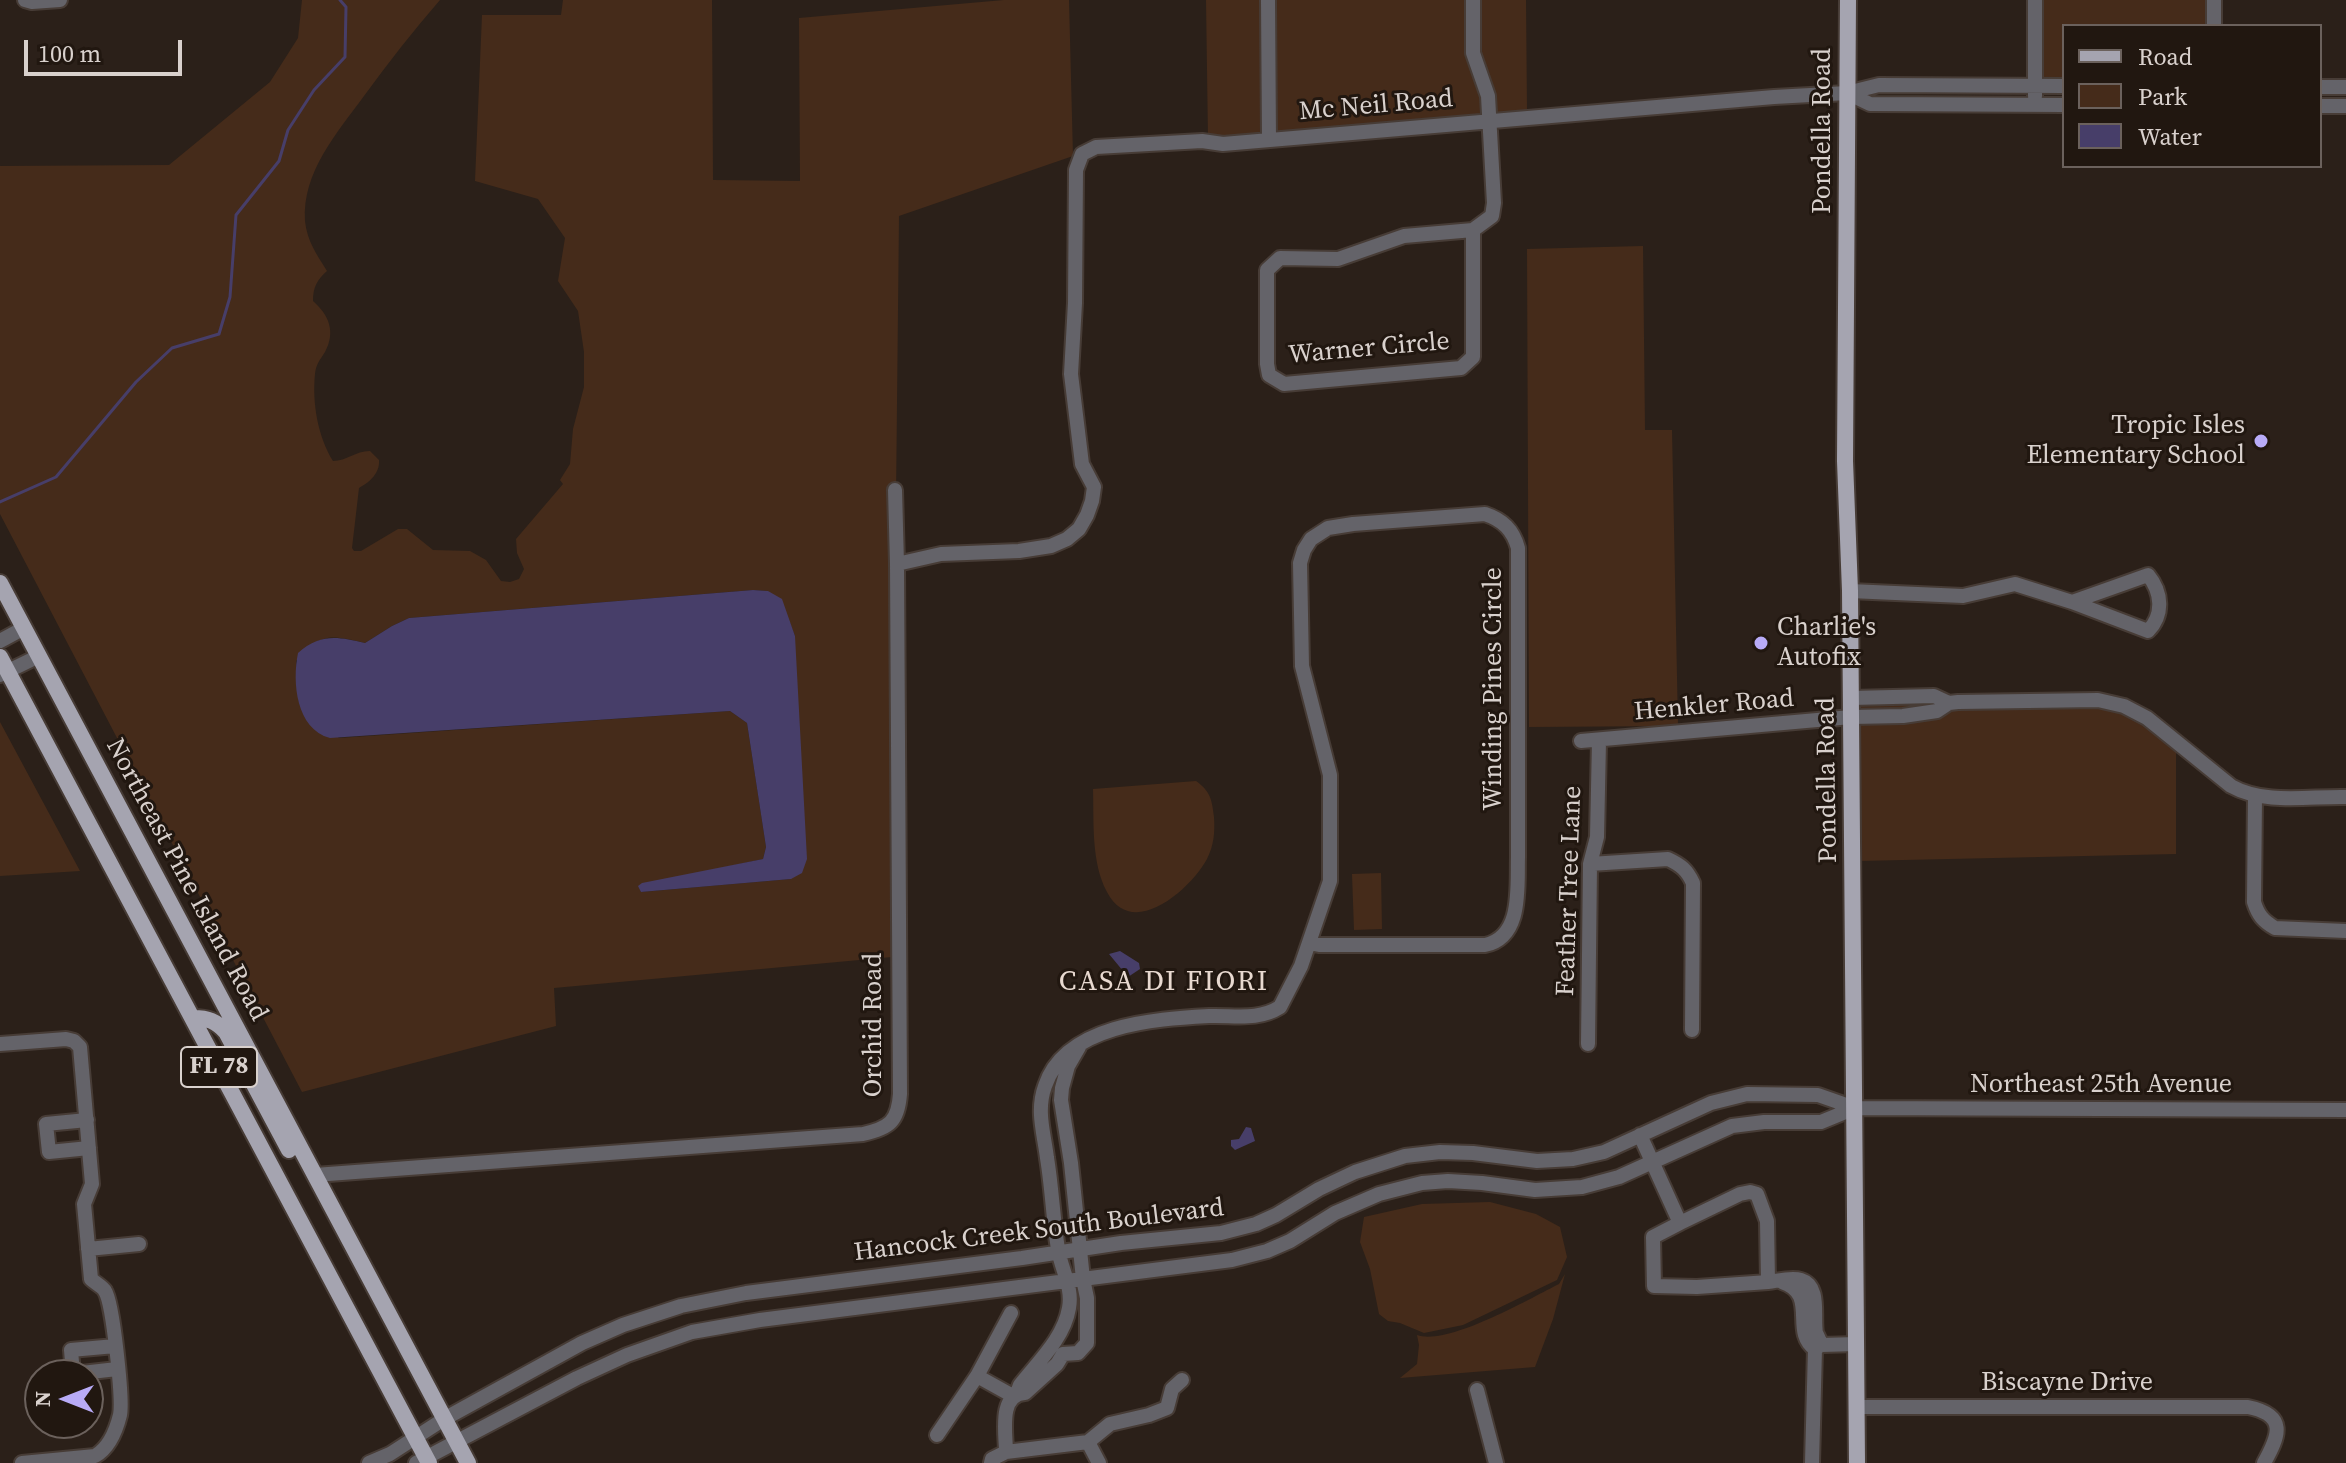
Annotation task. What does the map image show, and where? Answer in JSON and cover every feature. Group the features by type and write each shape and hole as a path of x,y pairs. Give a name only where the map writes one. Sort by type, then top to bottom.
{"main road":[{"name":"Pondella Road","path":"1848,0 1845,461 1850,591 1857,1463"},
{"name":"Northeast Pine Island Road","path":"0,583 468,1463"},
{"name":"FL 78","path":"3,668 193,1018 415,1437 424,1461"},
{"name":"Northeast Pine Island Road","path":"193,1018 209,1019 226,1032 325,1217 351,1243"}],"street":[{"path":"25,0 60,0"},
{"path":"1268,0 1269,139"},
{"path":"1473,0 1473,53 1486,86 1493,169 1492,216 1473,230"},
{"path":"2035,0 2035,105"},
{"path":"2214,0 2214,24"},
{"path":"1847,93 1879,85 2062,86"},
{"path":"1961,86 1961,104"},
{"path":"2322,87 2346,87"},
{"path":"1847,93 1870,104 2062,105"},
{"name":"Mc Neil Road","path":"897,564 941,554 1019,551 1051,546 1079,529 1092,501 1094,487 1082,464 1070,360 1074,323 1076,170 1082,154 1096,147 1202,141 1223,144 1847,93"},
{"path":"2322,106 2346,106"},
{"name":"Warner Circle","path":"1473,230 1473,357 1461,368 1284,384 1269,375 1267,270 1280,258 1338,259 1404,236 1473,230"},
{"name":"Orchid Road","path":"315,1175 863,1134 878,1131 892,1122 899,1109 900,1094 895,490"},
{"name":"Winding Pines Circle","path":"1075,1280 1058,1252 1048,1160 1041,1127 1041,1102 1047,1079 1063,1055 1089,1039 1123,1028 1211,1016 1255,1017 1280,1007 1309,943 1330,881 1331,789 1300,653 1300,563 1304,550 1318,533 1337,527 1485,514 1494,517 1515,537 1518,548 1518,857 1514,918 1501,938 1485,945 1309,943"},
{"path":"1850,591 1963,596 2015,584 2148,631 2157,622 2160,609 2157,586 2148,575 2072,602"},
{"path":"0,641 24,628"},
{"path":"3,668 39,656"},
{"path":"1851,698 1934,696 1949,703 2098,700 2124,706 2147,718 2231,786 2255,796 2346,797"},
{"name":"Henkler Road","path":"1581,741 1851,717 1903,716 1937,711 1949,703"},
{"name":"Feather Tree Lane","path":"1588,1044 1590,864 1597,837 1599,741"},
{"path":"2255,796 2254,902 2258,914 2275,928 2346,931"},
{"path":"1590,864 1668,859 1687,872 1693,883 1692,1030"},
{"path":"0,1044 66,1039 80,1047 92,1184 84,1204 91,1279 105,1291 111,1312 120,1413 109,1444 95,1456 22,1463"},
{"path":"1006,1452 1005,1410 1020,1385 1056,1340 1069,1309 1075,1280 1081,1248 1068,1133 1061,1100 1068,1066 1089,1039"},
{"name":"Hancock Creek South Boulevard","path":"369,1463 603,1333 681,1306 735,1294 1081,1248 1230,1232 1276,1215 1355,1172 1405,1156 1440,1152 1537,1161 1564,1160 1604,1152 1711,1103 1747,1094 1818,1095 1855,1108"},
{"name":"Northeast 25th Avenue","path":"1855,1108 2346,1110"},
{"name":"Hancock Creek South Boulevard","path":"424,1461 577,1378 627,1355 692,1332 760,1320 1232,1260 1290,1241 1352,1204 1422,1183 1464,1181 1549,1190 1582,1187 1619,1177 1732,1126 1764,1122 1821,1122 1855,1108"},
{"path":"87,1120 46,1124 49,1152 89,1148"},
{"path":"1640,1135 1680,1223"},
{"path":"1773,1281 1767,1221 1757,1194 1740,1194 1653,1237 1654,1286 1697,1287 1773,1281 1796,1279 1811,1287 1818,1347 1812,1463"},
{"path":"1230,1232 1232,1260"},
{"path":"88,1249 139,1244"},
{"path":"977,1376 1015,1394 1025,1393 1057,1364 1063,1354 1078,1353 1087,1343 1087,1298 1075,1280"},
{"path":"937,1435 977,1376 1011,1313"},
{"path":"1818,1347 1857,1344"},
{"path":"115,1346 71,1350 73,1374 117,1369"},
{"path":"991,1463 992,1459 1006,1452 1088,1442 1110,1424 1167,1408 1172,1389 1182,1380"},
{"path":"1477,1390 1496,1463"},
{"name":"Biscayne Drive","path":"1857,1407 2236,1407 2260,1410 2274,1418 2278,1430 2264,1463"},
{"path":"1088,1442 1099,1463"}],"green space":[{"path":"302,0 440,0 343,124 323,154 309,186 306,228 313,248 327,271 316,284 313,301 327,318 330,331 328,345 316,371 315,408 323,441 333,461 370,451 379,460 374,477 359,488 354,551 361,551 398,529 407,529 433,550 470,551 486,560 501,581 510,582 519,579 524,569 517,553 516,539 563,484 560,480 570,464 573,429 584,387 584,352 578,311 558,281 565,238 538,199 475,181 482,15 561,15 563,0 712,0 713,180 800,181 799,18 1004,0 1069,0 1073,156 899,216 896,498 903,956 554,988 556,1026 302,1092 0,514 0,166 169,165 270,82 298,38","holes":["768,591 790,623 795,636 791,879 641,892 639,886 763,859 766,847 747,723 730,711 339,738 299,702 296,661 312,645 327,638 365,643 409,618"]},
{"path":"1206,0 1526,0 1527,110 1208,139"},
{"path":"2037,0 2217,0 2218,24 2062,24 2062,81 2038,81"},
{"path":"1643,246 1645,430 1672,430 1678,726 1529,727 1527,249"},
{"path":"1857,692 2094,697 2176,740 2176,854 1858,861"},
{"path":"0,722 80,871 0,876"},
{"path":"1196,781 1207,792 1213,811 1214,838 1207,859 1188,884 1160,905 1131,912 1118,906 1107,892 1098,868 1093,789"},
{"path":"1381,873 1382,929 1354,930 1352,874"},
{"path":"1490,1202 1536,1214 1560,1227 1567,1257 1557,1280 1463,1325 1424,1333 1388,1321 1379,1314 1370,1269 1360,1242 1364,1217 1422,1204"},
{"path":"1565,1274 1535,1367 1400,1378 1417,1364 1417,1335 1431,1337 1468,1328 1559,1284"}],"water":[{"path":"768,591 782,599 795,636 807,859 802,873 791,879 641,892 638,886 763,859 766,847 747,723 730,711 330,738 310,725 299,703 296,677 298,653 322,639 338,638 365,643 409,618"},
{"path":"1120,951 1139,963 1140,969 1128,977 1109,954"},
{"path":"1246,1127 1251,1128 1255,1141 1235,1150 1231,1140 1239,1139"}],"waterway":[{"path":"0,502 56,477 136,382 172,348 219,334 230,297 236,215 279,161 288,130 314,90 345,57 346,7 340,0"}],"place":[{"name":"Tropic Isles Elementary School","path":"2261,441"},
{"name":"Charlie's Autofix","path":"1761,643"}],"district":[{"name":"CASA DI FIORI","path":"1164,983"}]}
